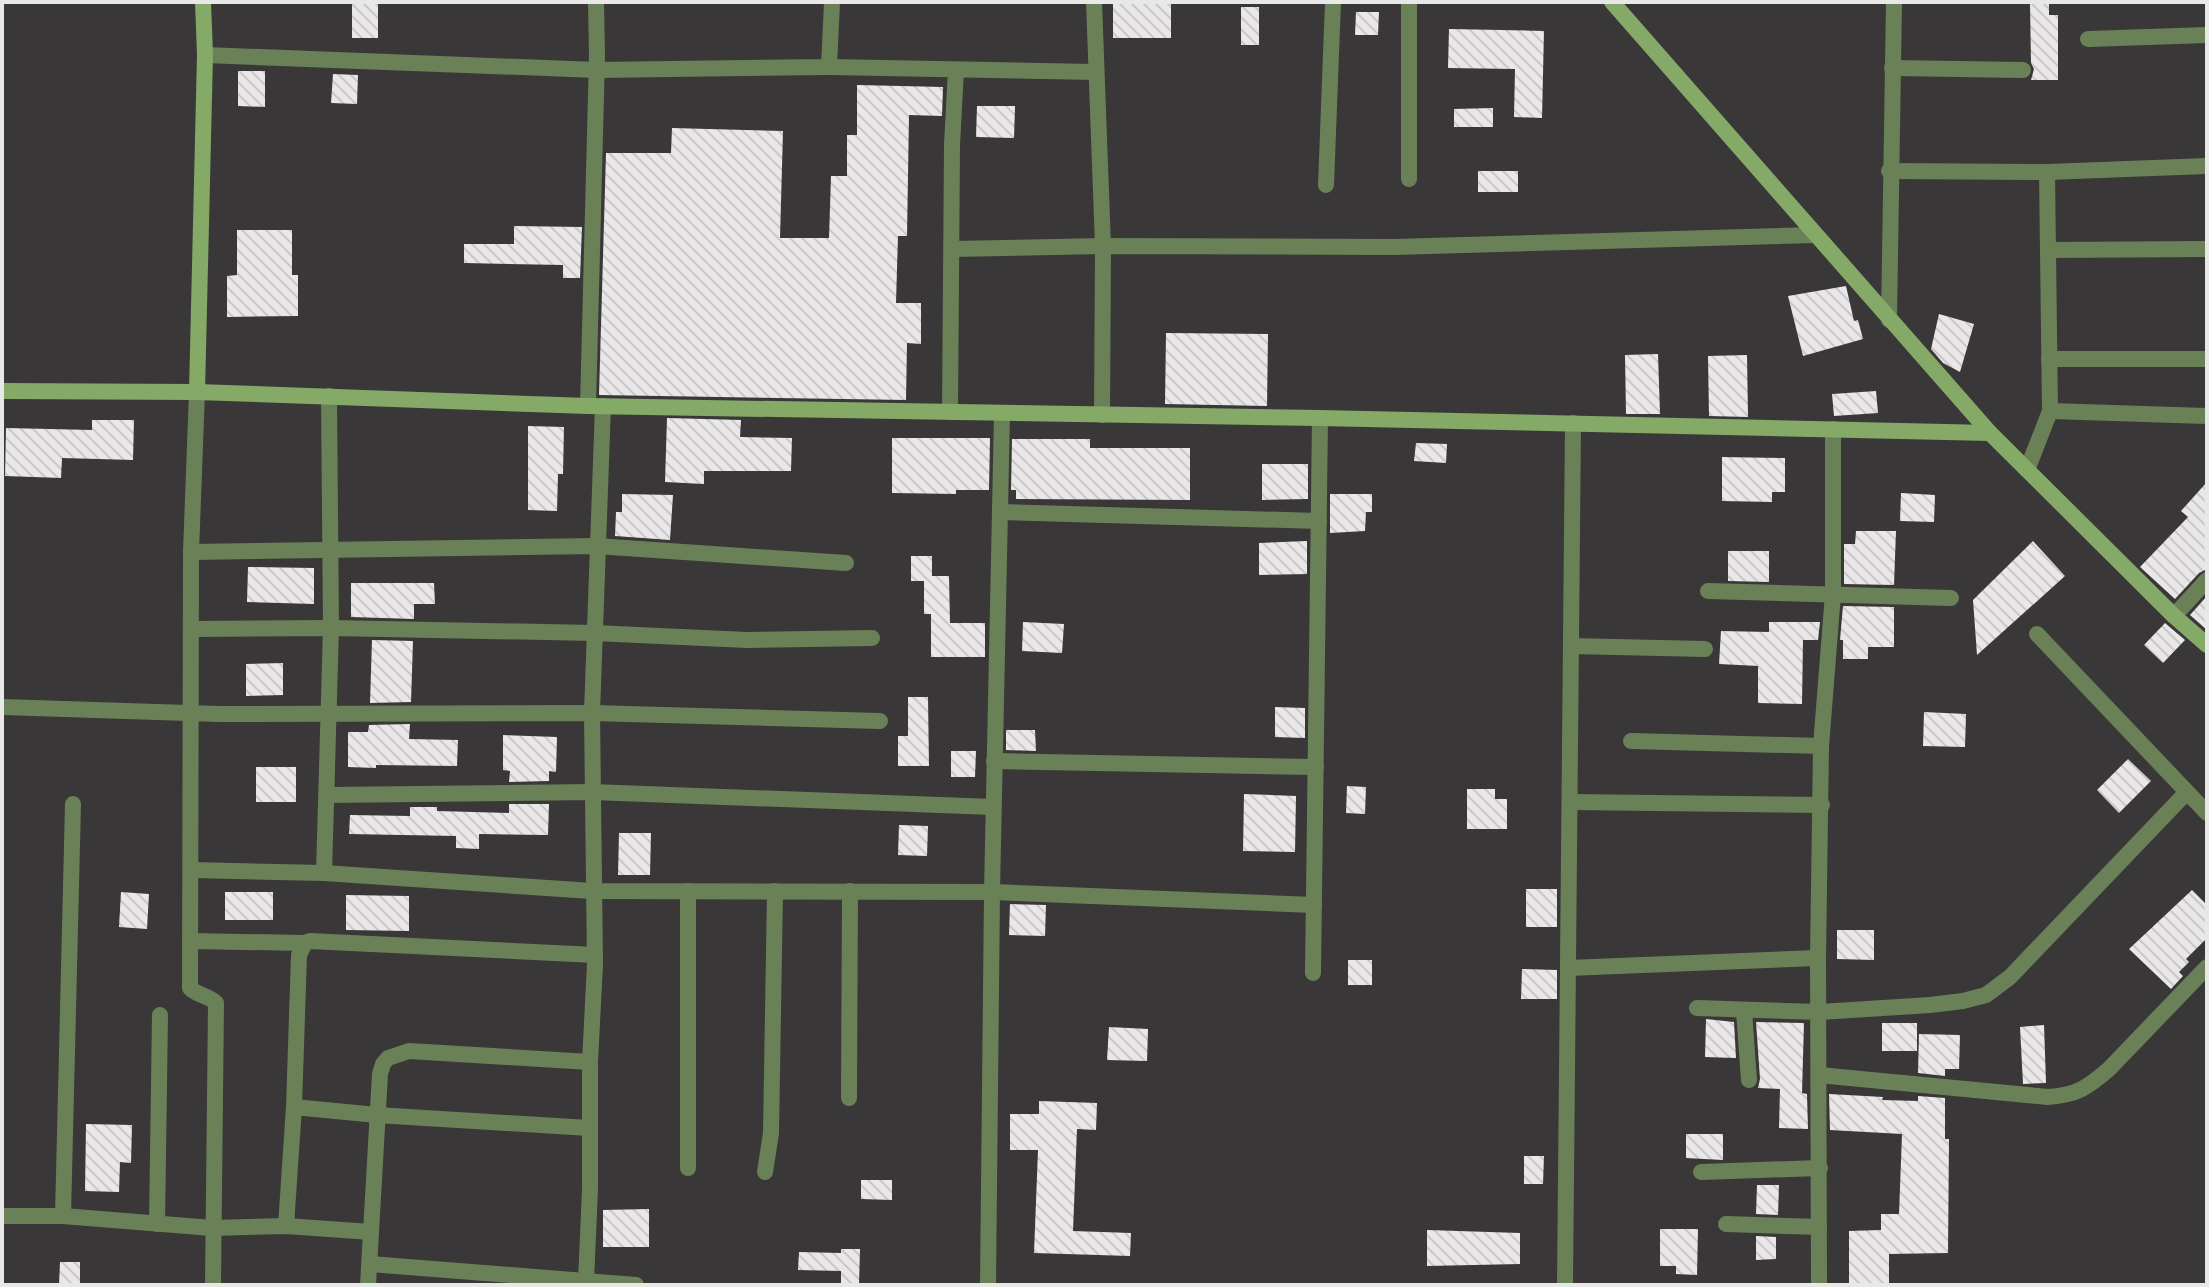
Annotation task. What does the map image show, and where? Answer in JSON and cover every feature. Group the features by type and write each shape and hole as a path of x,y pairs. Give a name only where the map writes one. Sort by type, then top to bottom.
{"street":[{"path":"203,2 205,55 191,552 190,988 197,995 216,1003 213,1285"},
{"path":"586,1281 595,955 592,713 596,546 596,2"},
{"path":"829,67 832,2"},
{"path":"1094,2 1103,246 1102,415"},
{"path":"1326,185 1333,2"},
{"path":"1409,2 1409,179"},
{"path":"1612,2 1990,433 2207,645"},
{"path":"1889,320 1894,2"},
{"path":"2088,39 2207,35"},
{"path":"205,55 597,70 829,67 1096,72"},
{"path":"1892,68 2023,70"},
{"path":"950,412 956,70"},
{"path":"1889,171 2047,172 2207,166"},
{"path":"2027,470 2050,411 2047,172"},
{"path":"952,249 1394,247 1816,235"},
{"path":"2049,250 2207,249"},
{"path":"2049,359 2207,359"},
{"path":"2,391 197,392 595,406 1990,433"},
{"path":"324,873 331,628 329,396"},
{"path":"2050,411 2207,416"},
{"path":"988,1285 993,807 1002,414"},
{"path":"1313,973 1320,418"},
{"path":"1565,1285 1573,423"},
{"path":"1819,1285 1821,746 1833,594 1833,429"},
{"path":"1000,512 1319,521"},
{"path":"191,552 596,546 846,563"},
{"path":"2174,616 2207,580"},
{"path":"1708,591 1951,598"},
{"path":"191,629 594,633 747,640 872,638"},
{"path":"2037,634 2207,813"},
{"path":"1571,646 1705,649"},
{"path":"2,707 191,712 592,713 880,721"},
{"path":"1631,741 1821,746"},
{"path":"994,761 1316,767"},
{"path":"327,795 592,792 993,807"},
{"path":"1697,1008 1820,1012 1963,1001 1986,995 2000,987 2186,793"},
{"path":"1570,802 1822,805"},
{"path":"63,1216 73,804"},
{"path":"191,870 324,873 592,891 992,892 1314,905"},
{"path":"688,891 688,1168"},
{"path":"765,1172 771,1133 775,891"},
{"path":"849,1098 850,891"},
{"path":"190,941 310,941 595,955"},
{"path":"286,1226 299,955 305,943"},
{"path":"1568,968 1818,958"},
{"path":"1819,1075 2048,1097 2071,1095 2093,1083 2109,1069 2207,967"},
{"path":"1744,1011 1749,1080"},
{"path":"157,1224 160,1015"},
{"path":"368,1285 377,1115 383,1064 396,1054 409,1051 590,1062"},
{"path":"294,1107 589,1128"},
{"path":"1701,1172 1820,1168"},
{"path":"2,1216 63,1216 212,1228 286,1226 371,1232"},
{"path":"1726,1224 1819,1227"},
{"path":"370,1264 536,1281 636,1285"}],"building":[{"path":"352,2 378,2 378,38 352,38"},
{"path":"2030,3 2049,3 2049,15 2058,15 2058,80 2031,80 2034,69 2031,63"},
{"path":"1113,4 1171,4 1171,38 1113,38"},
{"path":"1241,7 1259,7 1259,45 1241,45"},
{"path":"1356,12 1379,12 1378,35 1355,35"},
{"path":"1449,29 1544,31 1542,118 1514,117 1515,69 1448,68"},
{"path":"238,71 265,71 265,107 238,106"},
{"path":"333,74 358,75 357,104 331,103"},
{"path":"857,85 943,87 942,116 909,115 907,236 898,236 896,303 921,303 921,344 907,343 906,400 599,395 606,153 671,153 672,128 783,131 780,238 829,238 831,176 847,176 847,135 857,135"},
{"path":"977,106 1015,106 1014,138 976,137"},
{"path":"1493,108 1493,127 1454,127 1454,109"},
{"path":"1478,171 1518,171 1518,192 1478,192"},
{"path":"514,226 582,227 580,278 563,278 563,265 464,263 464,244 514,244"},
{"path":"237,230 292,230 292,275 298,275 298,316 227,317 227,276 237,275"},
{"path":"1846,286 1854,321 1858,320 1863,339 1803,356 1788,296"},
{"path":"1939,314 1974,324 1960,372 1943,363 1931,349"},
{"path":"1166,333 1268,334 1267,406 1165,404"},
{"path":"1658,354 1660,414 1626,414 1625,355"},
{"path":"1747,355 1748,417 1709,416 1708,356"},
{"path":"1876,391 1878,413 1834,416 1832,394"},
{"path":"667,418 741,420 740,437 792,438 791,471 704,471 704,484 665,482"},
{"path":"92,420 134,420 133,460 62,458 61,478 5,476 6,428 92,430"},
{"path":"528,426 564,427 563,474 558,474 557,511 528,510"},
{"path":"892,438 990,438 989,490 956,490 956,494 892,493"},
{"path":"1012,439 1090,439 1090,448 1190,448 1190,500 1016,499 1016,490 1011,490"},
{"path":"1416,443 1447,444 1446,463 1414,461"},
{"path":"1722,457 1785,458 1785,492 1772,492 1772,502 1722,501"},
{"path":"1262,464 1308,464 1308,499 1262,500"},
{"path":"2207,482 2207,569 2199,573 2175,599 2140,567 2188,517 2181,511"},
{"path":"1901,493 1935,495 1934,522 1900,521"},
{"path":"622,494 673,495 670,540 615,536 616,512 622,512"},
{"path":"1330,494 1372,494 1372,512 1366,512 1365,531 1330,533"},
{"path":"1856,531 1896,531 1894,585 1844,584 1844,544 1855,544"},
{"path":"1307,541 1307,574 1259,575 1259,543"},
{"path":"2033,541 2065,576 1977,655 1973,600"},
{"path":"1728,551 1769,551 1769,582 1728,581"},
{"path":"911,556 932,556 932,576 949,576 950,623 985,623 985,657 931,657 931,614 924,614 924,581 911,581"},
{"path":"248,567 314,568 314,604 247,602"},
{"path":"351,583 434,583 435,604 414,604 414,619 351,617"},
{"path":"2207,596 2207,630 2190,615"},
{"path":"1843,606 1894,607 1894,647 1868,647 1868,659 1843,659 1843,640 1840,640"},
{"path":"1023,622 1064,624 1062,653 1022,651"},
{"path":"1769,622 1820,622 1818,640 1803,640 1802,704 1758,703 1758,666 1719,664 1721,631 1769,632"},
{"path":"2165,623 2185,640 2163,663 2144,645"},
{"path":"372,640 413,641 411,702 370,703"},
{"path":"283,663 283,695 246,696 246,664"},
{"path":"908,697 928,697 929,766 898,766 898,736 908,736"},
{"path":"1275,707 1305,708 1305,738 1275,737"},
{"path":"1924,712 1966,714 1965,747 1923,746"},
{"path":"410,724 409,739 458,740 457,766 348,767 348,732 368,732 369,725"},
{"path":"1006,730 1035,730 1036,751 1006,750"},
{"path":"503,735 557,737 556,772 549,771 549,781 509,782 510,771 503,770"},
{"path":"951,751 976,751 975,777 951,777"},
{"path":"2128,759 2151,781 2119,813 2097,790"},
{"path":"256,767 296,767 296,802 256,802"},
{"path":"1347,786 1366,787 1365,814 1346,813"},
{"path":"1467,789 1495,789 1495,799 1507,799 1507,829 1467,829"},
{"path":"1244,794 1296,796 1295,852 1243,851"},
{"path":"509,804 549,804 548,835 479,834 479,849 456,848 456,836 349,834 350,815 410,816 410,807 509,813"},
{"path":"899,825 928,826 927,856 898,855"},
{"path":"619,833 651,833 650,875 618,875"},
{"path":"1526,889 1557,889 1557,927 1526,927"},
{"path":"2192,890 2207,905 2207,938 2186,959 2189,962 2179,972 2183,976 2171,989 2129,949"},
{"path":"121,892 149,894 147,929 119,927"},
{"path":"225,892 273,892 273,920 225,920"},
{"path":"346,895 409,896 409,931 346,930"},
{"path":"1010,904 1046,905 1045,936 1009,935"},
{"path":"1837,930 1874,930 1874,960 1837,959"},
{"path":"1348,960 1372,960 1372,985 1348,985"},
{"path":"1522,969 1557,970 1557,999 1521,999"},
{"path":"1706,1019 1734,1022 1736,1058 1705,1057"},
{"path":"1756,1022 1804,1023 1802,1093 1807,1094 1808,1129 1779,1128 1780,1089 1758,1088"},
{"path":"1882,1023 1917,1023 1917,1051 1882,1051"},
{"path":"2044,1025 2046,1083 2023,1084 2020,1027"},
{"path":"1109,1027 1148,1029 1147,1061 1107,1060"},
{"path":"1919,1034 1960,1035 1959,1069 1945,1069 1945,1076 1918,1073"},
{"path":"1829,1094 1883,1097 1882,1100 1918,1101 1918,1096 1945,1098 1945,1139 1949,1139 1948,1253 1889,1254 1889,1285 1849,1285 1849,1231 1881,1230 1881,1214 1899,1214 1902,1134 1830,1130"},
{"path":"1039,1101 1097,1103 1096,1130 1077,1129 1073,1231 1131,1233 1130,1256 1034,1253 1038,1150 1010,1150 1010,1114 1039,1114"},
{"path":"86,1124 132,1125 131,1163 120,1162 119,1192 85,1191"},
{"path":"1686,1134 1723,1134 1723,1160 1686,1158"},
{"path":"1524,1156 1544,1156 1543,1184 1524,1184"},
{"path":"861,1180 892,1180 892,1200 861,1199"},
{"path":"1757,1185 1779,1185 1778,1215 1756,1214"},
{"path":"649,1209 649,1247 603,1247 603,1210"},
{"path":"1660,1229 1698,1229 1697,1275 1676,1274 1676,1266 1660,1266"},
{"path":"1427,1230 1520,1233 1520,1264 1427,1266"},
{"path":"1756,1236 1776,1237 1776,1259 1756,1260"},
{"path":"841,1249 860,1249 859,1285 841,1285 841,1271 798,1270 799,1252 841,1253"},
{"path":"60,1262 80,1262 80,1285 59,1285"}]}
